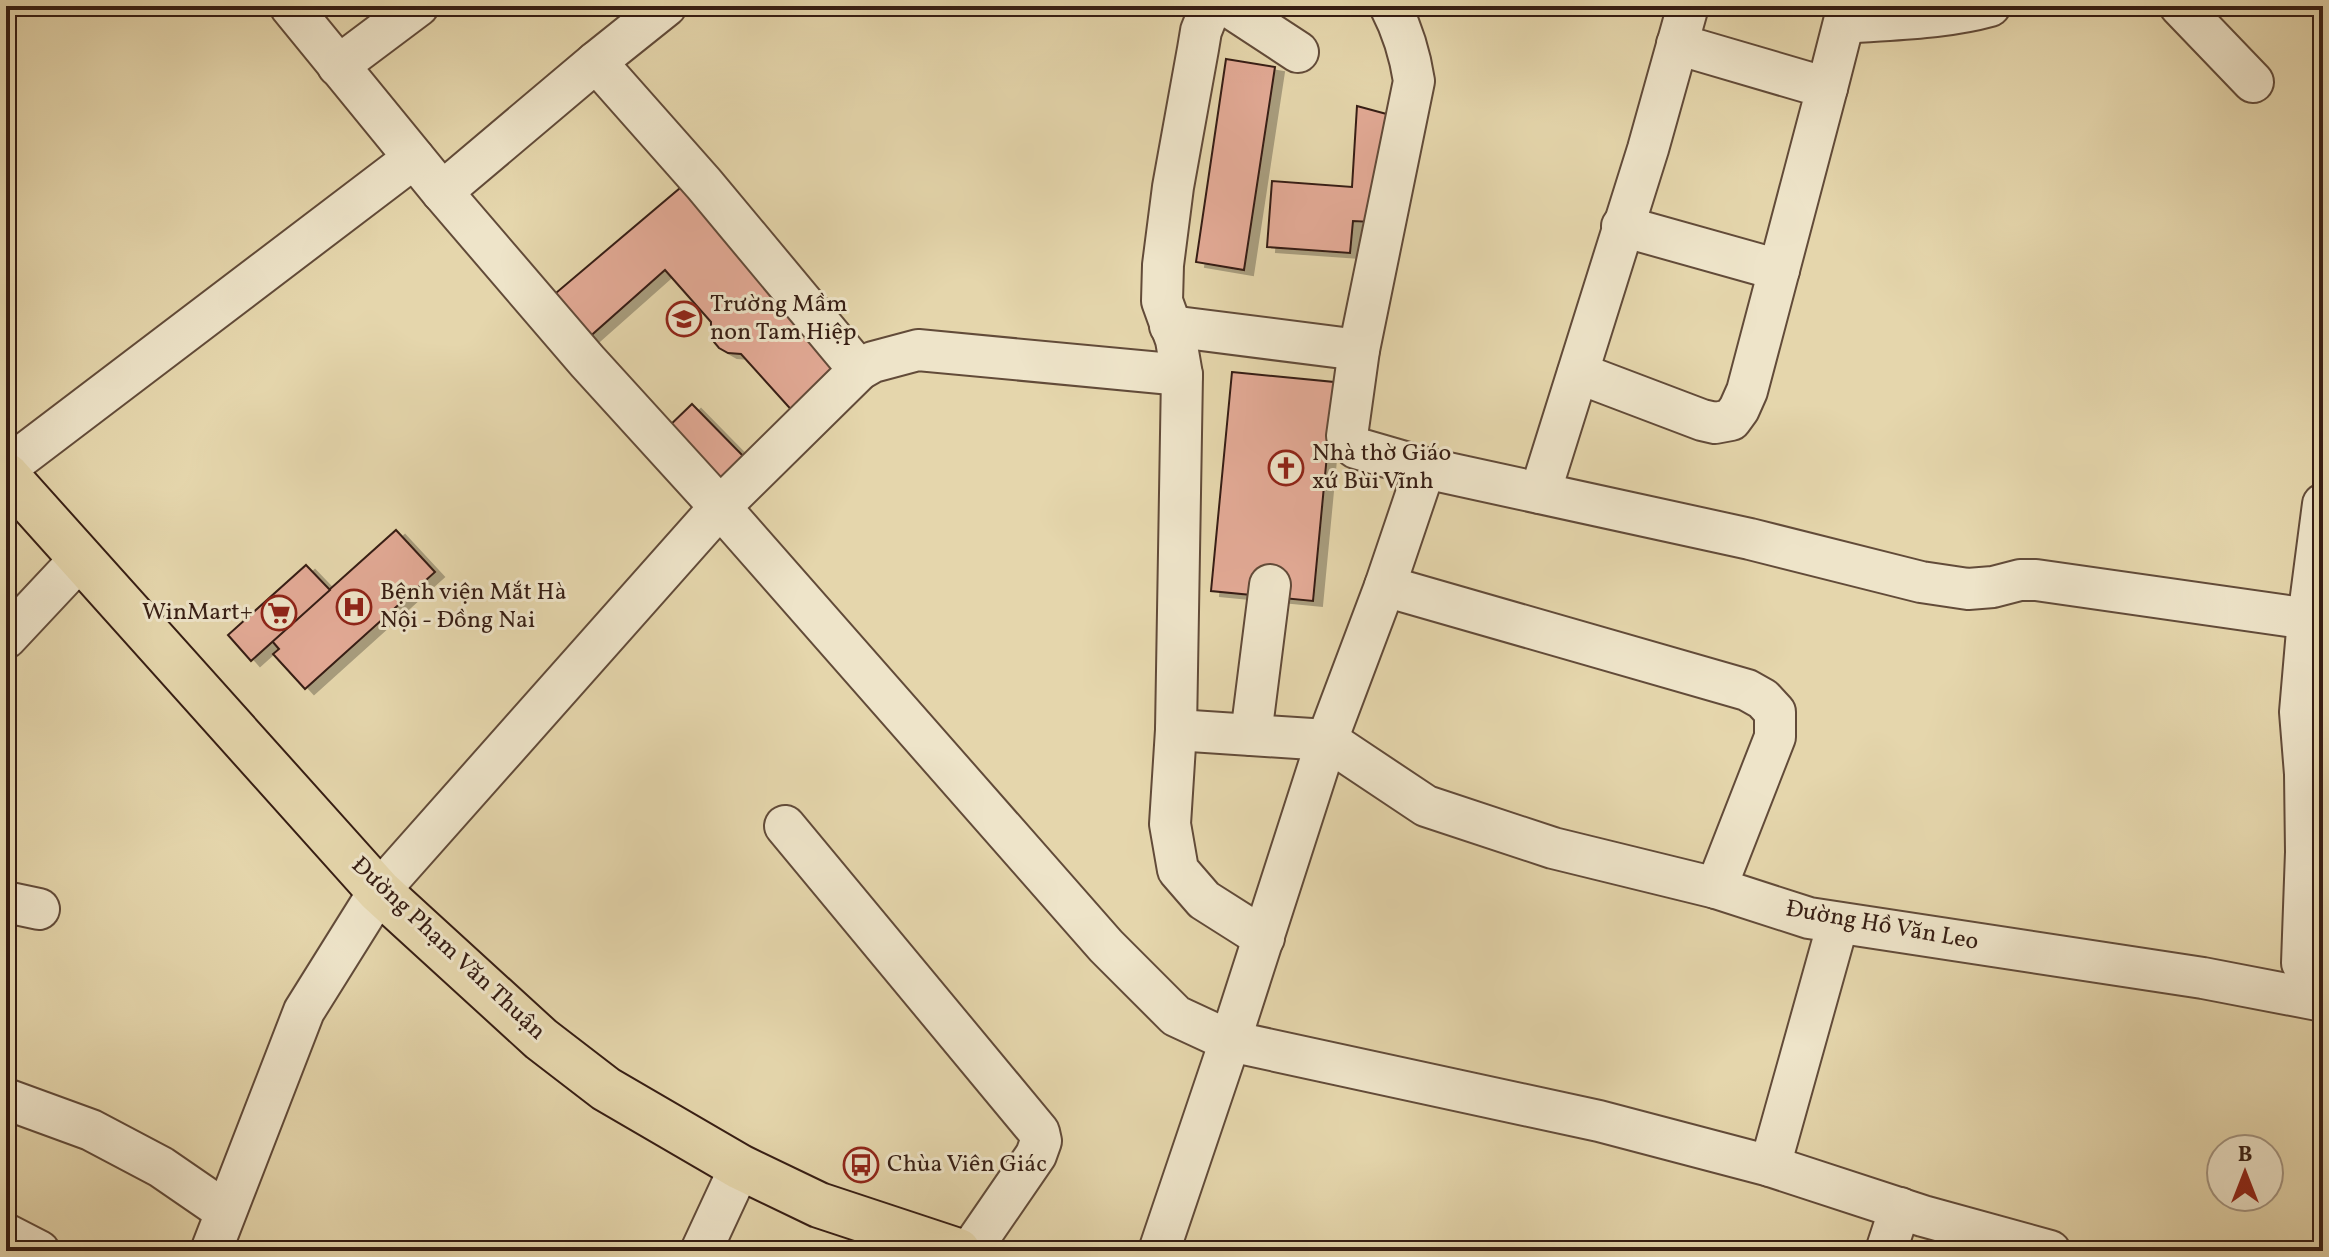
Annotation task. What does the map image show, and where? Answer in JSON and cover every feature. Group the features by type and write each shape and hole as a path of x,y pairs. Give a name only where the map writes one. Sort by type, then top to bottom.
{"main road":[{"name":"Đường Phạm Văn Thuận","path":"6,475 379,891 541,1039 606,1089 740,1167 819,1205 958,1251"}],"street":[{"path":"290,6 442,192 587,361 720,507 1106,946 1176,1016 1230,1041 1599,1121 1770,1166 1900,1208 2050,1251"},
{"path":"338,66 418,6"},
{"path":"442,192 666,6"},
{"path":"1211,6 1201,31 1173,187 1163,265 1162,301 1176,340 1182,375 1176,730 1170,824 1178,870 1204,900 1264,938"},
{"path":"1228,6 1298,52"},
{"path":"1390,6 1411,62 1414,81 1359,350 1347,436 1356,448 1425,468 1750,539 1921,582 1968,589 2036,580 2315,620"},
{"path":"1540,493 1648,149 1688,6"},
{"path":"1578,373 1702,420 1715,423 1731,420 1747,391 1846,14 1928,17 1990,6"},
{"path":"2180,6 2253,82"},
{"path":"1677,44 1827,88"},
{"path":"596,62 704,184 859,370"},
{"path":"6,468 414,158"},
{"path":"1622,226 1779,270"},
{"path":"1170,326 1359,350"},
{"path":"211,1251 304,1011 379,891 720,507 859,370 873,362 918,350 1182,375"},
{"path":"1159,1251 1327,740 1425,468"},
{"path":"2302,963 2306,852 2300,712 2315,620 2323,504"},
{"path":"6,638 81,558"},
{"path":"1251,735 1270,585"},
{"path":"1385,586 1747,690 1763,699 1775,712 1775,737 1716,888"},
{"path":"1176,730 1327,740"},
{"name":"Đường Hồ Văn Leo","path":"1327,740 1426,806 1553,848 1716,888 1809,918 2203,978 2323,1001"},
{"path":"785,826 1039,1132 1041,1141 1036,1155 970,1251"},
{"path":"1770,1166 1838,923"},
{"path":"6,1099 105,1138 161,1167 225,1211"},
{"path":"701,1251 740,1167"},
{"path":"1886,1251 1900,1208"},
{"path":"6,1234 39,1251"}],"building":[{"path":"1226,59 1275,67 1244,270 1196,262"},
{"path":"1357,106 1394,116 1372,222 1353,221 1350,253 1267,247 1272,181 1352,187"},
{"path":"686,183 842,370 796,415 741,354 728,353 719,348 711,334 711,322 665,270 586,340 550,298"},
{"path":"1232,372 1334,382 1313,601 1211,591"},
{"path":"692,404 748,461 720,489 666,429"},
{"name":"Bệnh viện Mắt Hà Nội - Đồng Nai","path":"396,530 435,572 305,689 273,654 279,649 272,641"},
{"name":"WinMart+","path":"306,565 330,590 251,661 228,635"}],"place":[{"name":"Trường Mầm non Tam Hiệp","path":"684,319"},
{"name":"Nhà thờ Giáo xứ Bùi Vĩnh","path":"1286,468"},
{"name":"Bệnh viện Mắt Hà Nội - Đồng Nai","path":"354,607"},
{"name":"WinMart+","path":"279,613"},
{"name":"Chùa Viên Giác","path":"861,1165"}]}
